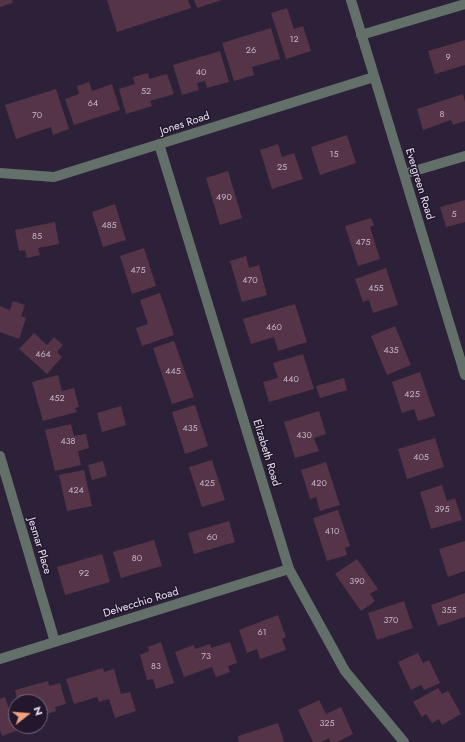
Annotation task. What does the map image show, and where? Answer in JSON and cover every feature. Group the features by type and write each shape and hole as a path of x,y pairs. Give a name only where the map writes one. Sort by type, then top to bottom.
{"street":[{"name":"Evergreen Road","path":"351,0 465,375"},
{"path":"361,35 465,4"},
{"name":"Jones Road","path":"0,173 54,177 374,77"},
{"name":"Elizabeth Road","path":"159,144 289,569 345,671 404,742"},
{"path":"404,174 465,156"},
{"name":"Jesmar Place","path":"0,456 55,642"},
{"name":"Delvecchio Road","path":"0,659 289,569"}],"building":[{"path":"0,0 12,0 13,3 0,7"},
{"path":"107,0 188,0 191,8 117,32"},
{"path":"194,0 222,0 197,8"},
{"path":"287,8 294,29 303,26 311,51 286,59 271,13"},
{"path":"271,28 280,59 252,67 254,75 234,81 222,43"},
{"path":"465,40 465,65 435,74 428,51"},
{"path":"220,51 229,82 207,88 205,81 197,83 199,90 182,95 173,65"},
{"path":"148,73 149,79 167,74 174,94 150,101 152,106 126,114 119,89 135,84 133,77"},
{"path":"89,82 92,91 112,84 120,110 74,125 65,99 79,94 77,86"},
{"path":"56,89 69,129 53,135 51,127 16,139 5,105"},
{"path":"463,94 465,102 465,121 453,125 451,120 423,130 417,109"},
{"path":"347,135 356,163 320,175 311,147"},
{"path":"278,144 282,157 294,153 303,179 272,189 260,150"},
{"path":"228,171 242,218 220,225 206,178"},
{"path":"465,200 465,222 446,227 440,207"},
{"path":"115,204 126,240 103,247 92,212"},
{"path":"371,218 374,225 370,227 380,259 358,266 345,226"},
{"path":"55,222 59,244 38,248 40,255 27,258 25,250 19,251 15,230"},
{"path":"144,248 156,286 132,294 120,256"},
{"path":"246,256 249,268 259,265 267,295 242,302 230,261"},
{"path":"386,268 398,305 373,313 369,300 363,302 355,279"},
{"path":"160,293 174,335 142,346 136,328 148,324 140,300"},
{"path":"13,301 25,305 21,316 26,318 19,339 0,332 0,306 10,310"},
{"path":"295,304 307,342 278,351 274,337 251,344 243,319"},
{"path":"395,326 411,365 387,375 371,336"},
{"path":"34,333 47,345 54,337 63,345 57,352 62,357 47,374 19,349"},
{"path":"174,341 194,397 172,404 153,348"},
{"path":"303,354 314,389 269,402 263,382 278,378 273,363"},
{"path":"420,372 435,416 418,421 414,409 402,413 392,382"},
{"path":"58,375 62,391 74,388 79,407 75,408 77,412 43,421 32,382"},
{"path":"344,378 347,390 320,398 316,386"},
{"path":"195,405 208,446 185,454 172,412"},
{"path":"121,406 126,425 102,432 97,413"},
{"path":"319,411 326,434 314,438 319,451 295,458 284,422"},
{"path":"71,424 74,436 86,434 89,448 78,451 81,465 55,471 45,430"},
{"path":"435,438 444,467 407,479 398,449"},
{"path":"212,460 225,500 202,507 189,467"},
{"path":"103,461 107,476 92,480 88,465"},
{"path":"326,462 340,505 320,511 316,497 310,499 301,470"},
{"path":"84,470 92,506 67,511 59,475"},
{"path":"442,485 447,501 455,498 462,520 431,529 420,492"},
{"path":"338,510 350,546 345,548 347,555 327,561 313,518"},
{"path":"229,521 235,542 194,554 188,533"},
{"path":"154,540 162,566 121,578 113,552"},
{"path":"465,541 465,571 448,577 439,549"},
{"path":"102,554 110,582 65,595 57,567"},
{"path":"357,559 378,589 370,594 375,601 361,611 335,574"},
{"path":"465,593 465,617 438,626 431,605"},
{"path":"404,601 413,628 377,640 368,613"},
{"path":"278,615 286,637 282,639 286,650 260,659 257,649 247,653 239,630"},
{"path":"161,642 174,683 156,689 153,679 147,680 140,655 149,651 148,647"},
{"path":"230,642 237,663 228,666 230,672 216,677 212,667 184,677 175,652 194,645 195,649 210,644 211,648"},
{"path":"418,653 423,663 429,660 440,683 424,690 421,685 411,690 398,662"},
{"path":"103,668 104,672 114,669 121,694 130,692 136,711 115,718 109,699 99,702 97,697 74,704 66,679"},
{"path":"48,681 49,686 60,683 66,704 55,707 56,711 48,714 48,694 16,694 15,690"},
{"path":"438,688 442,694 448,691 461,714 442,725 439,719 432,723 426,714 422,717 413,702"},
{"path":"5,697 8,706 8,734 2,736 0,729 0,699"},
{"path":"319,700 326,714 341,707 353,734 337,742 331,742 329,738 321,742 313,742 298,710"},
{"path":"278,723 284,742 239,742 238,736"}]}
